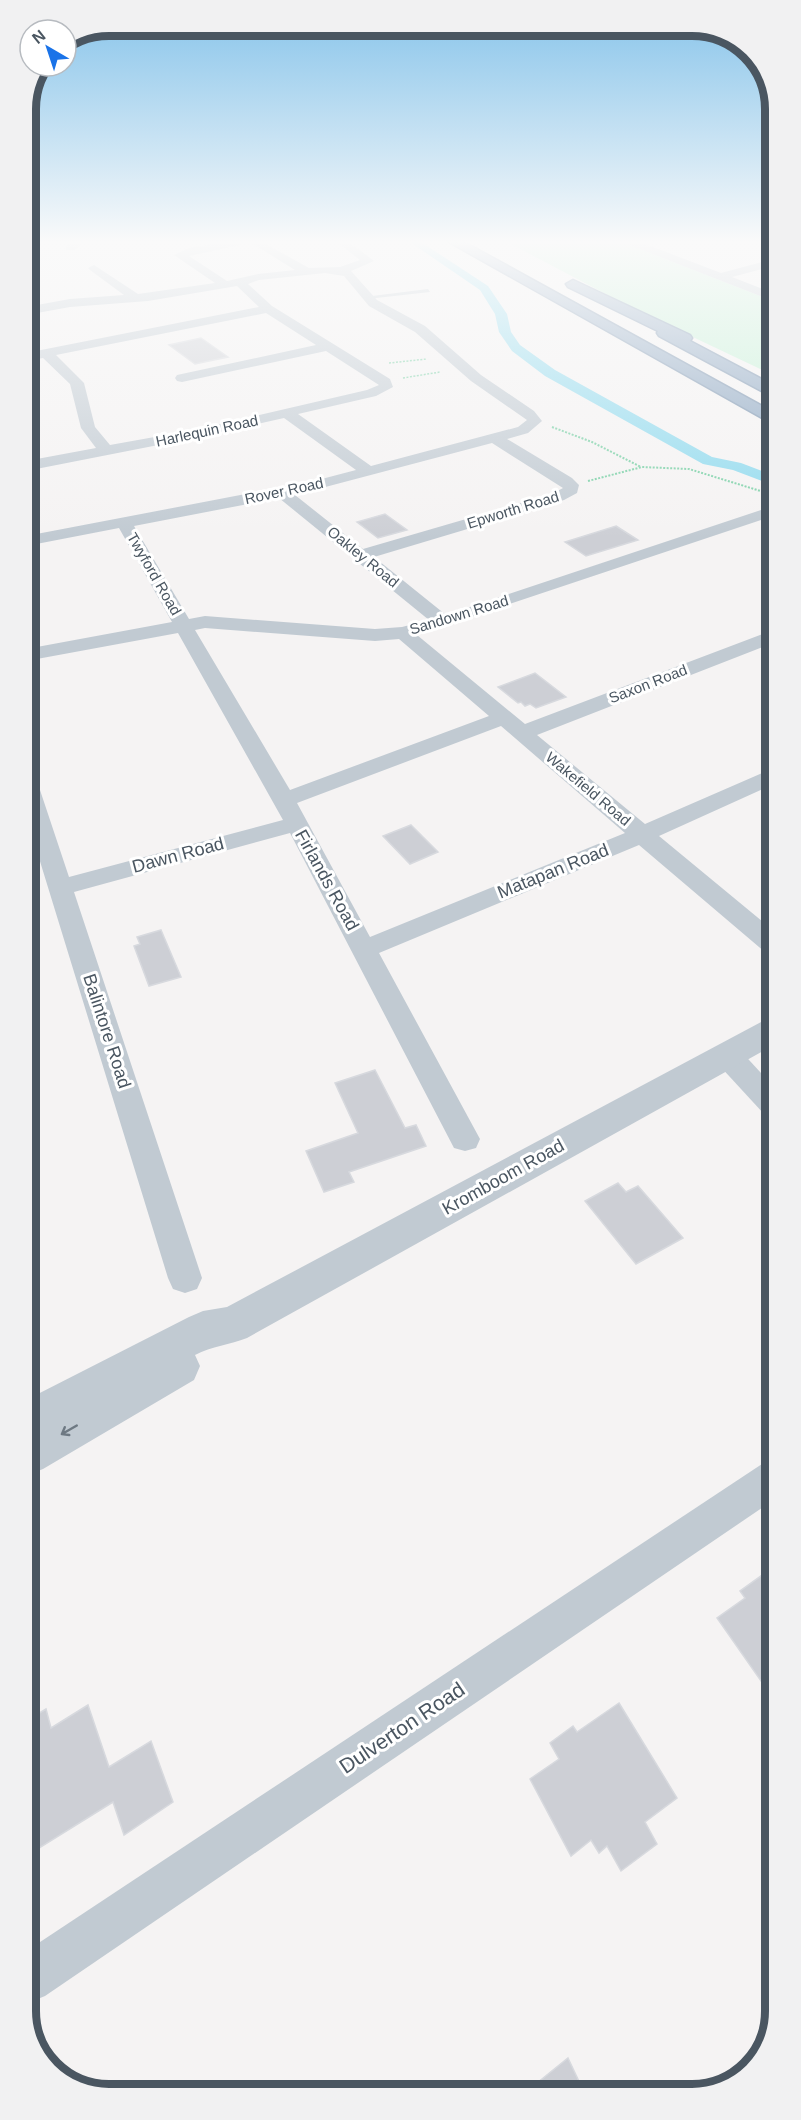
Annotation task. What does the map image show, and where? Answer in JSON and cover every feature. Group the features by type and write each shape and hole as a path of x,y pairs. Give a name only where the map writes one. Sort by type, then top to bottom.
{"highway":[{"path":"620,341 765,428"},
{"path":"633,341 765,415"},
{"path":"679,341 765,388"},
{"path":"692,341 765,376"}],"street":[{"path":"36,355 107,341"},
{"path":"321,341 385,384"},
{"path":"434,341 464,368 536,421"},
{"path":"182,378 329,346"},
{"path":"46,353 77,383 88,428 106,451"},
{"name":"Harlequin Road","path":"36,464 287,413 371,393 385,384"},
{"path":"287,413 368,471"},
{"name":"Rover Road","path":"36,539 282,492 523,430 536,421"},
{"name":"Epworth Road","path":"362,555 558,497 571,490 571,485 494,438"},
{"name":"Oakley Road","path":"282,492 443,622"},
{"name":"Sandown Road","path":"36,654 214,621 350,634 403,633 443,622 765,514"},
{"name":"Twyford Road","path":"124,523 183,625"},
{"name":"Firlands Road","path":"183,625 284,800 465,1139"},
{"name":"Wakefield Road","path":"403,633 765,937"},
{"name":"Saxon Road","path":"522,733 765,639"},
{"path":"284,800 504,718"},
{"name":"Matapan Road","path":"364,949 641,834 765,779"},
{"name":"Balintore Road","path":"36,811 185,1278"},
{"name":"Dawn Road","path":"61,887 296,824"},
{"name":"Kromboom Road","path":"36,1449 211,1349 233,1325 765,1035"},
{"path":"728,1056 765,1096"},
{"name":"Kromboom Road","path":"36,1417 202,1330 233,1325"},
{"name":"Dulverton Road","path":"36,1974 765,1484"}],"path":[{"path":"360,366 451,356"},
{"path":"385,384 464,368"},
{"path":"536,421 592,442 642,468"},
{"path":"571,485 642,468 689,469 765,493"}],"green space":[{"path":"701,341 765,341 765,371"}],"building":[{"path":"188,341 205,341 228,357 195,364 169,345"},
{"path":"385,514 407,530 378,538 357,522"},
{"path":"616,526 638,540 586,556 565,542"},
{"path":"535,673 566,697 536,708 530,704 525,706 521,702 518,703 498,687"},
{"path":"411,825 438,852 410,864 383,836"},
{"path":"161,930 181,977 149,986 134,946 140,944 137,937"},
{"path":"375,1070 405,1128 416,1125 426,1146 349,1172 354,1182 324,1192 306,1151 358,1133 335,1083"},
{"path":"618,1183 626,1192 638,1186 683,1238 636,1264 585,1201"},
{"path":"765,1573 765,1687 717,1618 745,1598 740,1591"},
{"path":"619,1703 677,1798 645,1822 657,1844 621,1871 607,1846 599,1853 591,1840 571,1856 530,1779 559,1759 550,1743 573,1726 577,1732"},
{"path":"88,1705 109,1767 151,1741 173,1802 124,1835 113,1802 36,1850 36,1715 46,1709 51,1728"},
{"path":"568,2058 580,2084 536,2084"}],"waterway":[{"path":"511,341 516,348 550,373 708,461 736,466 765,477"}]}
